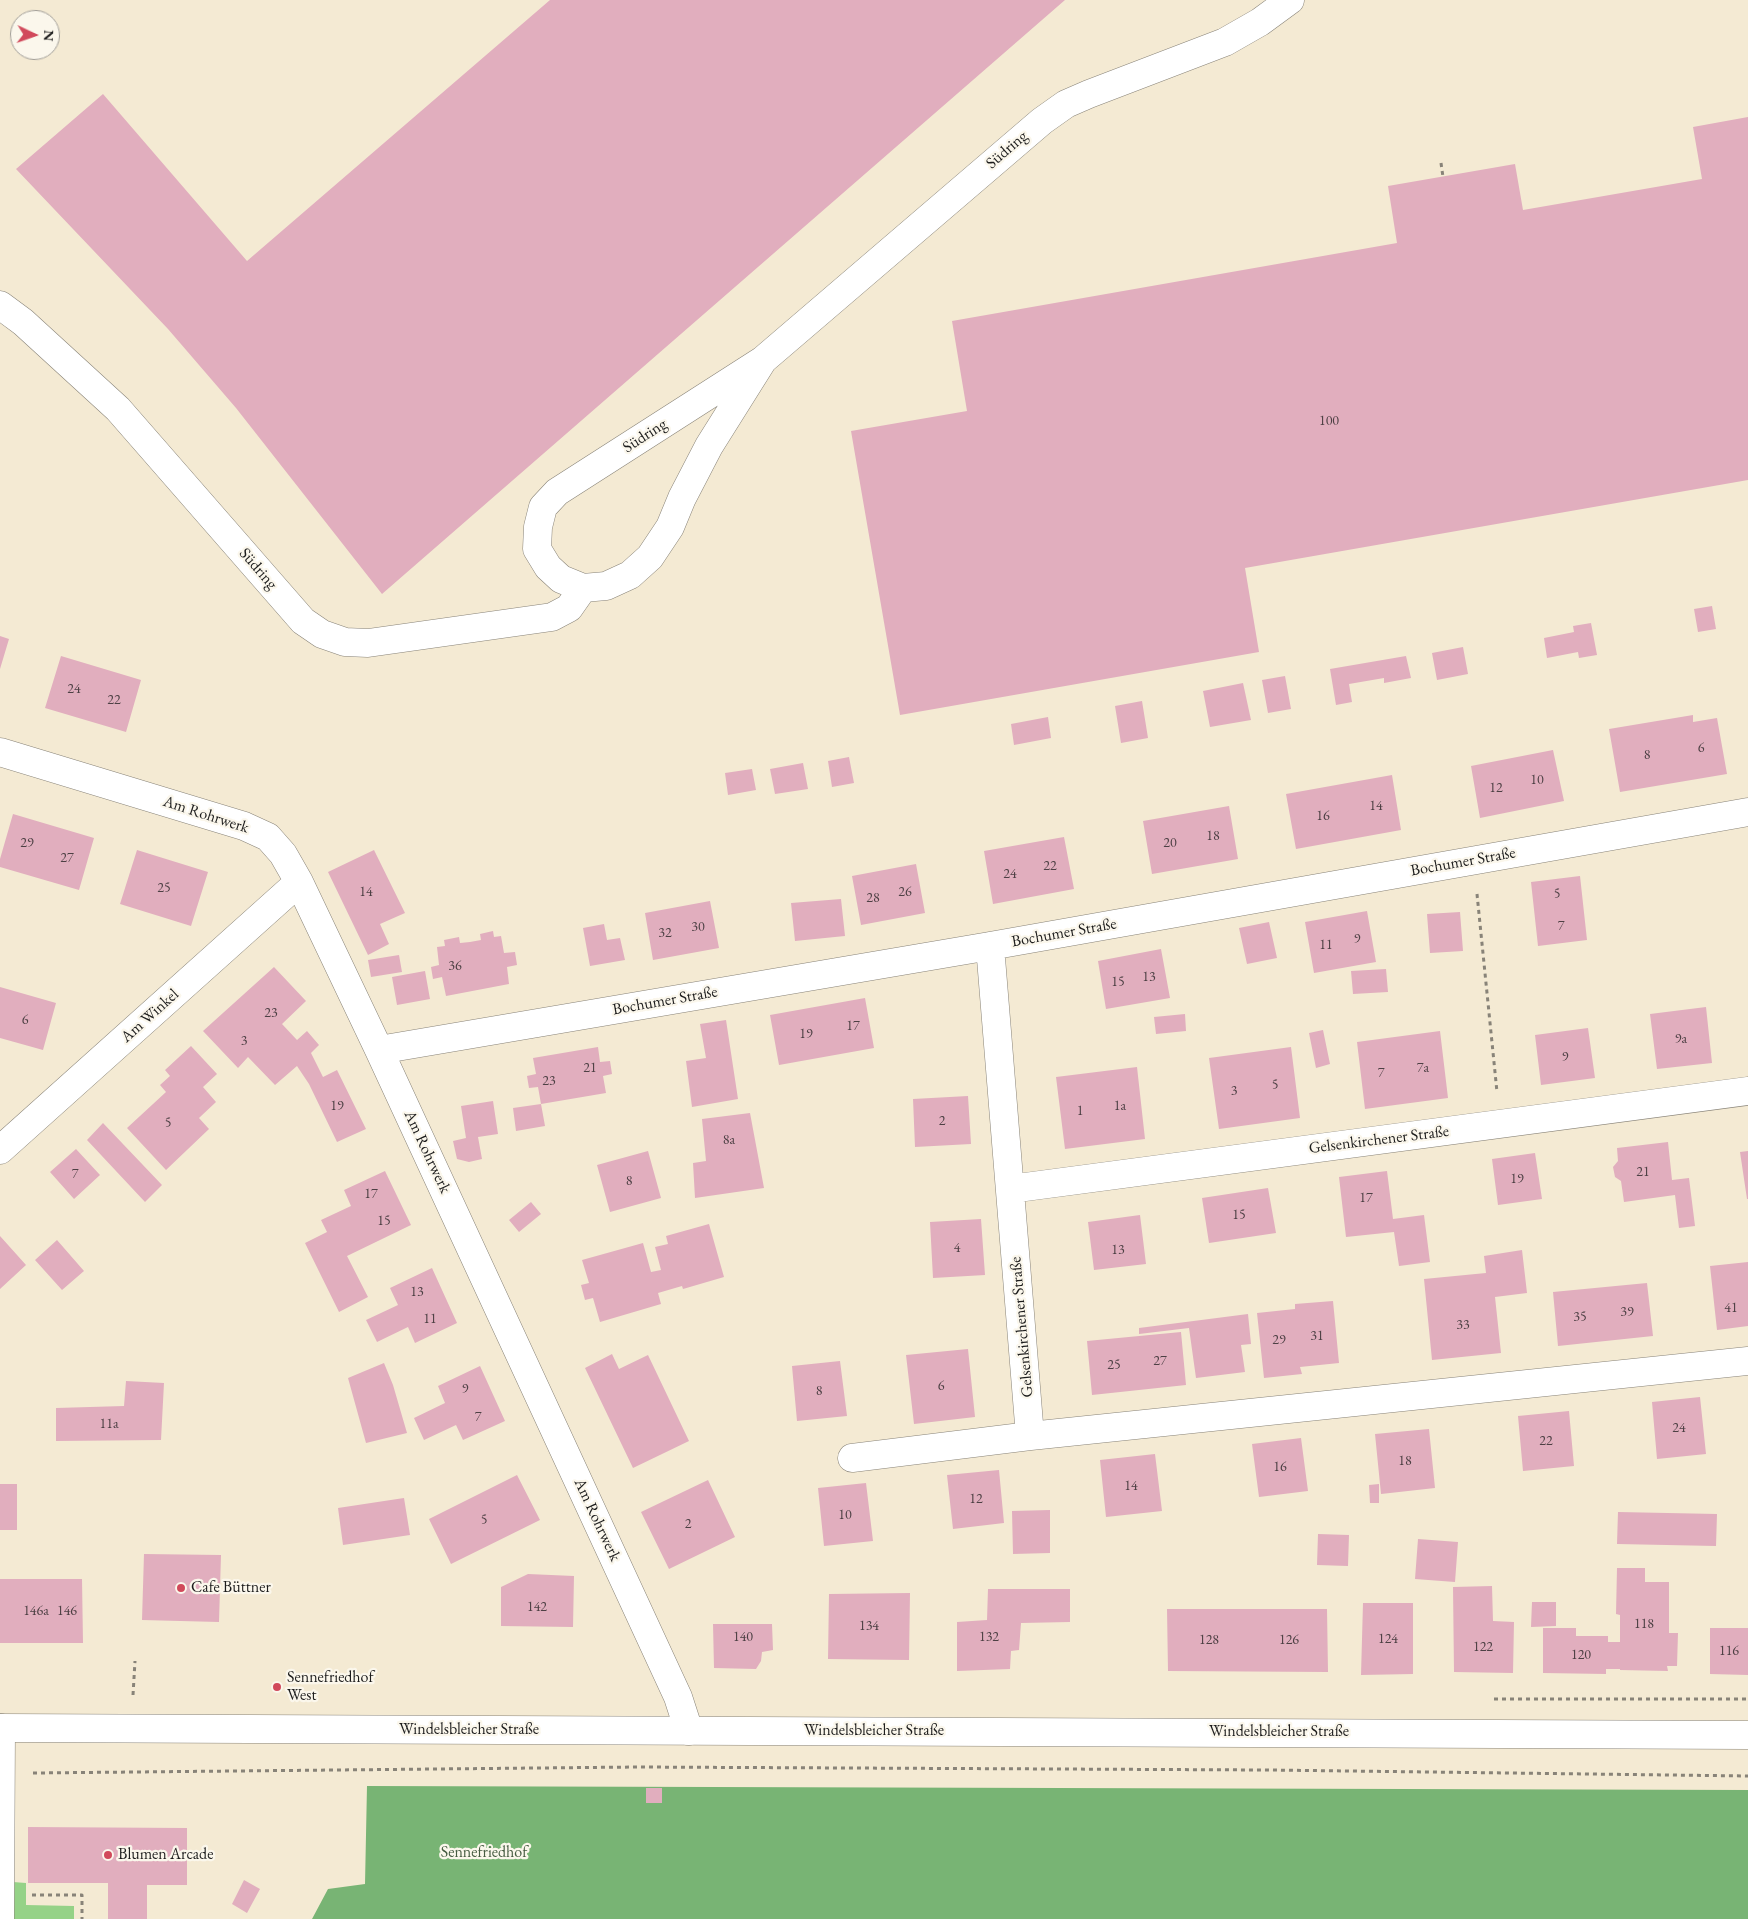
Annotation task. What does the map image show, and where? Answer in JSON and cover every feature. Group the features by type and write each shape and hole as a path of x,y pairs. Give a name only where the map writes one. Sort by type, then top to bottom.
{"street":[{"name":"Südring","path":"763,360 709,446 682,498 670,527 650,557 630,575 606,586 583,588 561,579 548,566 537,548 538,527 543,507 557,492 763,360 1042,120 1066,104 1089,94 1225,42 1260,22 1290,0"},
{"name":"Südring","path":"0,305 23,322 118,409 303,621 322,634 345,642 368,643 552,617 569,608 583,588"},
{"name":"Am Rohrwerk","path":"0,752 244,826 268,837 283,854 299,882 379,1050 674,1688 689,1731"},
{"name":"Bochumer Straße","path":"379,1050 990,946 1748,812"},
{"name":"Am Winkel","path":"0,1150 299,882"},
{"name":"Gelsenkirchener Straße","path":"990,946 1030,1436"},
{"name":"Gelsenkirchener Straße","path":"1010,1188 1748,1091"},
{"path":"852,1458 1030,1436 1748,1361"},
{"name":"Windelsbleicher Straße","path":"0,1728 1748,1735"},
{"path":"0,1728 0,1919"}],"path":[{"path":"1441,163 1443,177"},
{"path":"1474,860 1500,1124"},
{"path":"133,1695 135,1661"},
{"path":"1,1774 648,1767 1257,1770 1748,1776"},
{"path":"24,1895 82,1895 82,1919"}],"green space":[{"name":"Sennefriedhof","path":"367,1786 1748,1790 1748,1919 312,1919 328,1889 365,1884"},
{"path":"0,1881 26,1883 26,1905 74,1906 74,1919 0,1919"}],"building":[{"path":"550,0 1065,0 382,594 236,408 168,329 16,169 103,94 247,261"},
{"path":"1748,117 1748,480 1245,568 1259,652 900,715 851,431 967,411 952,321 1397,243 1388,186 1515,164 1523,210 1702,179 1693,127"},
{"path":"1712,606 1716,629 1698,632 1694,609"},
{"path":"1591,623 1597,655 1579,658 1578,652 1547,658 1544,638 1574,632 1573,626"},
{"path":"0,636 9,639 0,669"},
{"path":"1463,647 1468,674 1437,680 1432,653"},
{"path":"61,656 141,680 126,732 45,708"},
{"path":"1406,656 1411,678 1384,683 1384,678 1349,684 1352,702 1336,705 1330,669"},
{"path":"1285,676 1291,709 1268,713 1262,680"},
{"path":"1243,683 1251,720 1210,727 1203,691"},
{"path":"1142,701 1148,738 1121,743 1115,706"},
{"path":"1693,715 1693,722 1717,718 1727,774 1620,792 1609,729"},
{"path":"1048,717 1051,738 1014,745 1011,724"},
{"path":"1553,750 1564,801 1480,818 1471,766"},
{"path":"849,757 854,783 832,787 828,761"},
{"path":"803,763 808,789 775,794 770,769"},
{"path":"752,769 756,790 728,795 725,773"},
{"path":"1392,775 1401,830 1296,849 1286,794"},
{"path":"1229,806 1238,859 1152,874 1143,821"},
{"path":"13,814 94,838 79,890 0,867 0,859"},
{"path":"1064,837 1074,889 993,904 984,851"},
{"path":"137,850 208,872 191,926 120,904"},
{"path":"374,850 405,913 380,924 389,944 368,955 328,872"},
{"path":"916,864 925,913 861,925 852,876"},
{"path":"1580,876 1587,940 1538,946 1531,882"},
{"path":"841,899 845,936 795,941 791,903"},
{"path":"710,901 719,948 653,960 645,913"},
{"path":"1367,911 1376,962 1314,973 1305,922"},
{"path":"1460,912 1463,951 1430,953 1427,914"},
{"path":"1269,922 1277,958 1247,964 1239,928"},
{"path":"604,924 607,940 620,938 625,960 590,966 583,928"},
{"path":"493,931 494,937 501,936 504,953 515,952 517,965 507,967 509,984 446,996 442,977 433,979 431,967 439,965 437,947 445,946 444,940 459,937 460,943 481,940 480,934"},
{"path":"1161,949 1170,998 1106,1009 1098,961"},
{"path":"399,955 402,972 371,977 368,960"},
{"path":"274,967 306,1001 282,1024 297,1040 307,1031 319,1045 311,1053 323,1077 337,1070 366,1129 337,1142 309,1084 297,1066 275,1085 248,1057 238,1068 203,1031"},
{"path":"1386,969 1388,992 1353,994 1351,971"},
{"path":"425,971 430,999 397,1005 392,977"},
{"path":"0,987 56,1003 43,1050 0,1038"},
{"path":"865,998 874,1048 779,1065 770,1015"},
{"path":"1706,1007 1712,1063 1657,1069 1650,1014"},
{"path":"1185,1014 1186,1031 1156,1034 1154,1017"},
{"path":"726,1020 738,1099 692,1107 686,1061 706,1058 700,1024"},
{"path":"1588,1028 1595,1078 1541,1085 1535,1035"},
{"path":"1323,1030 1330,1064 1316,1068 1309,1033"},
{"path":"1440,1031 1448,1098 1365,1109 1357,1042"},
{"path":"191,1046 217,1074 203,1087 216,1102 199,1118 209,1129 166,1170 127,1128 166,1092 160,1085 170,1076 165,1070"},
{"path":"598,1047 600,1062 610,1061 612,1074 603,1076 606,1093 541,1104 538,1087 529,1088 527,1076 536,1074 533,1058"},
{"path":"1291,1047 1300,1118 1219,1129 1209,1058"},
{"path":"1137,1067 1145,1139 1065,1149 1056,1077"},
{"path":"968,1096 971,1144 915,1147 913,1099"},
{"path":"493,1101 498,1134 478,1137 482,1159 469,1162 457,1159 453,1141 466,1138 461,1106"},
{"path":"541,1104 545,1126 516,1131 513,1108"},
{"path":"750,1113 764,1188 695,1198 693,1163 706,1161 702,1119"},
{"path":"103,1123 162,1185 145,1202 87,1140"},
{"path":"1668,1142 1672,1180 1689,1178 1695,1226 1679,1228 1675,1195 1624,1202 1621,1181 1615,1177 1613,1167 1618,1161 1617,1148"},
{"path":"76,1149 100,1175 74,1199 50,1172"},
{"path":"648,1151 661,1198 610,1212 597,1165"},
{"path":"1748,1151 1748,1199 1747,1199 1740,1152"},
{"path":"1535,1153 1542,1199 1498,1205 1492,1159"},
{"path":"385,1171 411,1225 347,1256 368,1297 339,1312 305,1243 327,1232 321,1220 351,1206 344,1190"},
{"path":"1387,1171 1393,1219 1424,1215 1430,1262 1399,1266 1394,1232 1346,1237 1339,1177"},
{"path":"1268,1188 1276,1233 1209,1243 1202,1198"},
{"path":"531,1202 541,1214 519,1232 509,1220"},
{"path":"1140,1215 1146,1264 1094,1270 1088,1222"},
{"path":"981,1219 985,1275 933,1278 930,1222"},
{"path":"709,1224 724,1277 683,1289 682,1286 658,1293 661,1304 600,1322 593,1298 585,1300 581,1285 589,1283 582,1260 643,1243 651,1272 661,1270 655,1247 668,1244 666,1236"},
{"path":"0,1236 26,1265 0,1289"},
{"path":"57,1240 84,1271 62,1290 35,1260"},
{"path":"1522,1250 1527,1293 1495,1297 1501,1353 1432,1360 1424,1279 1486,1273 1484,1256"},
{"path":"1748,1262 1748,1326 1717,1330 1710,1266"},
{"path":"432,1268 457,1323 415,1343 408,1327 377,1342 366,1320 398,1305 390,1288"},
{"path":"1647,1283 1653,1336 1558,1346 1553,1292"},
{"path":"1333,1301 1339,1363 1300,1367 1302,1374 1264,1378 1257,1313 1295,1309 1295,1304"},
{"path":"1248,1314 1251,1344 1241,1345 1245,1372 1196,1378 1189,1328 1139,1334 1139,1328"},
{"path":"1181,1332 1186,1385 1092,1395 1087,1341"},
{"path":"968,1349 975,1417 914,1424 906,1355"},
{"path":"612,1354 619,1369 648,1355 689,1441 633,1468 585,1368"},
{"path":"840,1361 847,1416 797,1421 792,1366"},
{"path":"384,1363 393,1385 407,1433 366,1443 348,1378"},
{"path":"480,1366 505,1421 463,1440 456,1425 424,1440 414,1418 445,1403 438,1386"},
{"path":"126,1381 164,1383 161,1440 56,1441 56,1408 124,1406"},
{"path":"1700,1397 1706,1454 1657,1459 1652,1402"},
{"path":"1569,1411 1574,1466 1523,1471 1518,1416"},
{"path":"1429,1429 1435,1488 1381,1494 1375,1434"},
{"path":"1301,1438 1308,1491 1259,1497 1252,1444"},
{"path":"1155,1454 1162,1511 1106,1517 1100,1460"},
{"path":"999,1470 1004,1523 953,1529 947,1475"},
{"path":"517,1475 540,1520 451,1564 429,1519"},
{"path":"708,1480 735,1537 669,1569 641,1512"},
{"path":"866,1483 873,1541 824,1546 818,1488"},
{"path":"0,1484 17,1484 17,1530 0,1530"},
{"path":"1379,1484 1379,1503 1370,1503 1369,1485"},
{"path":"404,1498 410,1535 343,1545 338,1508"},
{"path":"1050,1510 1050,1553 1013,1554 1012,1511"},
{"path":"1618,1512 1717,1514 1716,1546 1617,1544"},
{"path":"1318,1534 1349,1535 1348,1566 1317,1565"},
{"path":"1418,1539 1458,1542 1455,1582 1415,1579"},
{"name":"Cafe Büttner","path":"144,1554 221,1555 219,1622 142,1620"},
{"path":"1617,1568 1645,1568 1645,1582 1669,1582 1669,1633 1678,1633 1677,1666 1667,1666 1668,1671 1606,1669 1606,1674 1543,1673 1543,1628 1576,1628 1576,1636 1608,1636 1608,1642 1620,1642 1620,1615 1616,1614"},
{"path":"528,1574 574,1576 573,1627 501,1626 501,1587"},
{"path":"0,1579 82,1579 83,1643 0,1643"},
{"path":"1492,1586 1493,1621 1514,1622 1513,1673 1454,1672 1453,1587"},
{"path":"988,1589 1070,1589 1070,1622 1021,1623 1019,1650 1011,1651 1010,1669 957,1671 957,1622 987,1620"},
{"path":"910,1593 909,1660 828,1659 829,1594"},
{"path":"1532,1602 1556,1602 1556,1626 1531,1627"},
{"path":"1363,1603 1413,1603 1413,1674 1361,1675"},
{"path":"1167,1609 1327,1609 1328,1672 1168,1671"},
{"path":"713,1624 772,1624 773,1650 762,1652 761,1661 756,1669 714,1668"},
{"path":"1710,1628 1748,1628 1748,1675 1710,1674"},
{"path":"646,1788 662,1788 662,1803 646,1803"},
{"name":"Blumen Arcade","path":"28,1827 187,1828 187,1885 147,1885 147,1919 108,1919 108,1883 28,1883"},
{"path":"244,1880 260,1889 247,1913 232,1904"}],"place":[{"name":"Cafe Büttner","path":"181,1588"},
{"name":"Sennefriedhof West","path":"277,1687"},
{"name":"Blumen Arcade","path":"108,1855"}]}
